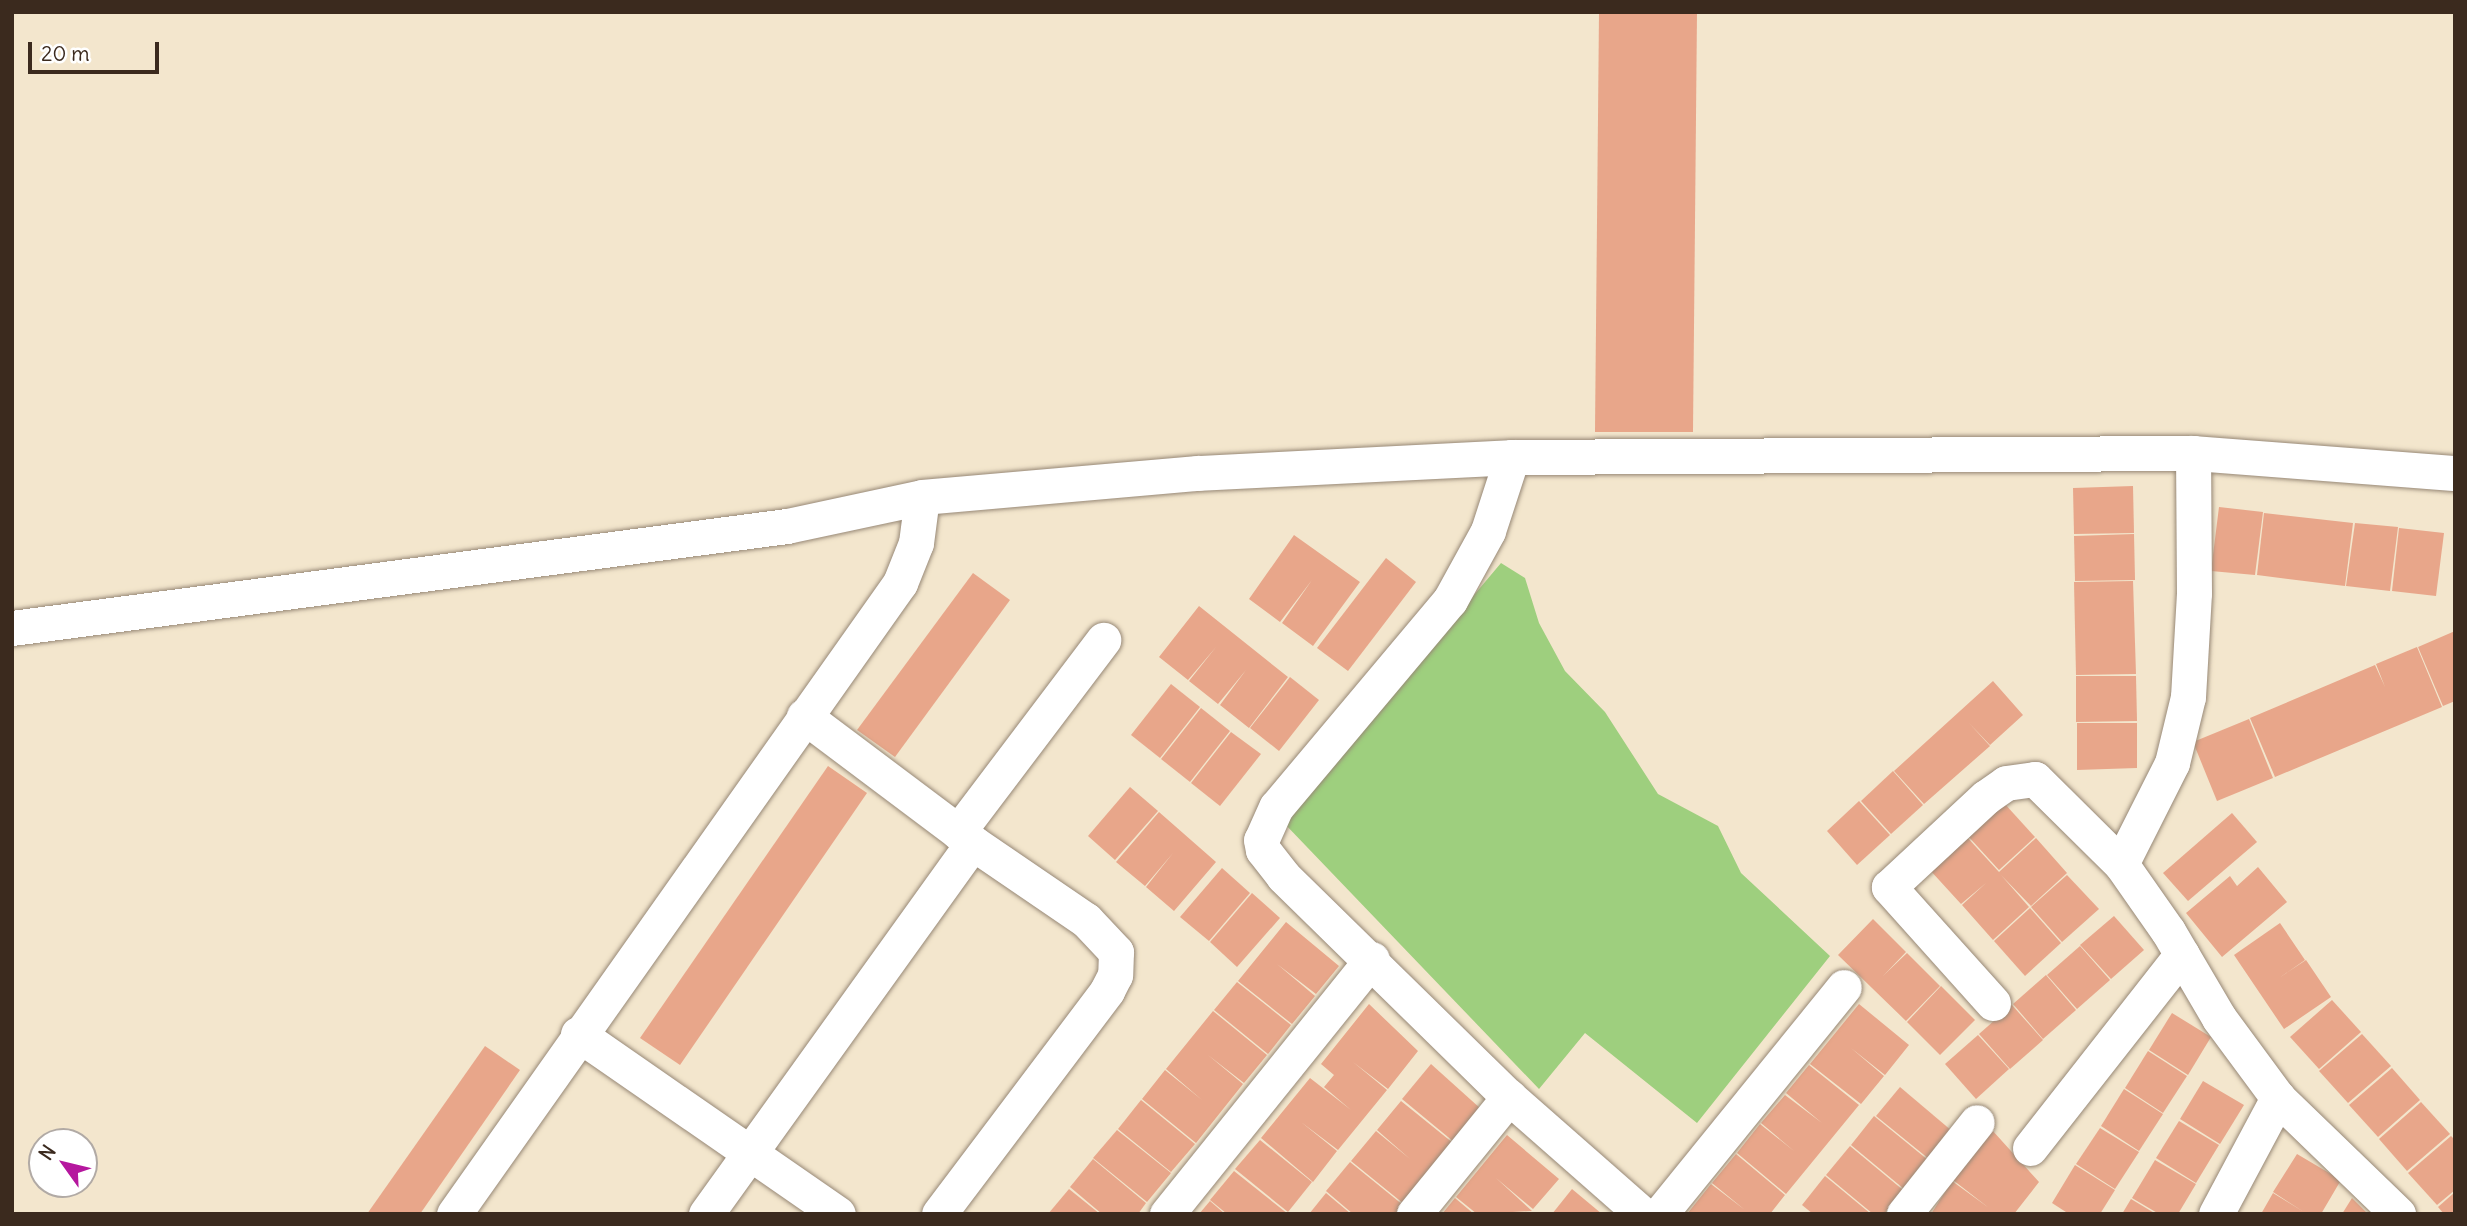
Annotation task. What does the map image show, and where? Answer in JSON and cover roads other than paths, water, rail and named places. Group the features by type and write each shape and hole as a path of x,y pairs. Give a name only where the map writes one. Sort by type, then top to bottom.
{"street":[{"path":"2121,864 2172,763 2188,697 2194,593 2193,453"},
{"path":"12,628 788,526 922,497 1198,474 1512,457 2193,453 2455,472"},
{"path":"1512,457 1488,531 1450,600 1276,807 1263,829 1263,850 1272,864 1372,959 1509,1097 1642,1214"},
{"path":"454,1214 578,1034 904,576 916,543 922,497"},
{"path":"706,1214 1102,640"},
{"path":"804,716 966,837 1086,920 1111,944 1117,967 1107,991 939,1214"},
{"path":"1993,1003 1889,887 1986,797 2006,783 2024,778 2039,781 2121,864 2182,954 2219,1018 2278,1098 2398,1214"},
{"path":"2030,1149 2182,954"},
{"path":"1167,1214 1372,959"},
{"path":"1660,1214 1844,987"},
{"path":"578,1034 838,1214"},
{"path":"1414,1214 1509,1097"},
{"path":"2216,1214 2278,1098"},
{"path":"1904,1214 1978,1122"}]}
